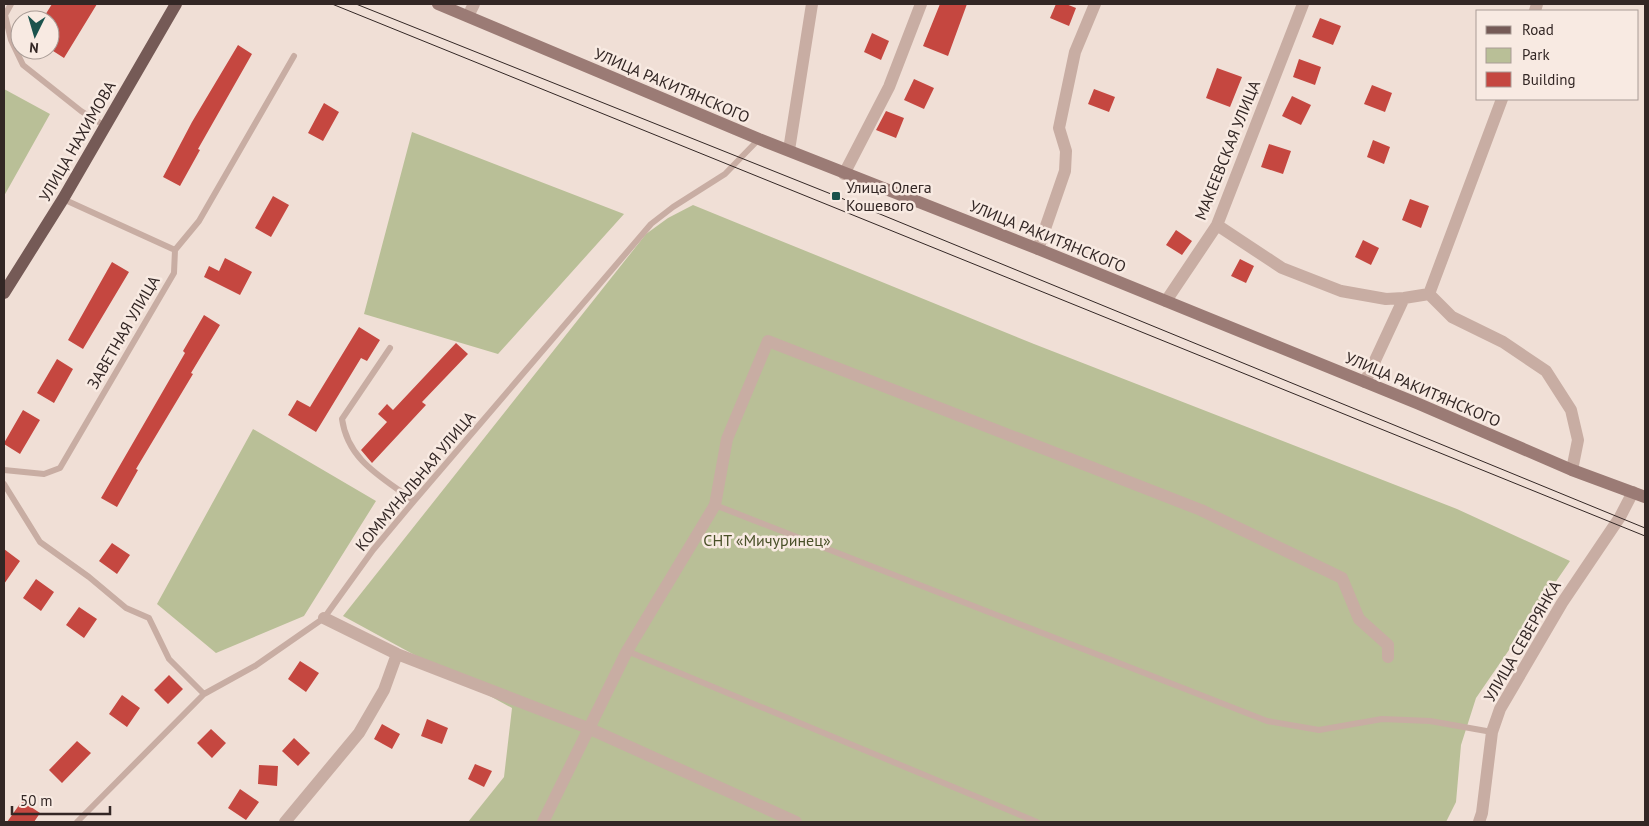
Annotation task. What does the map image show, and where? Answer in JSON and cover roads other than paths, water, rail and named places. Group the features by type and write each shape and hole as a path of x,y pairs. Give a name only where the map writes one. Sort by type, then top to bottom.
{"main road":[{"name":"УЛИЦА НАХИМОВА","path":"4,294 63,199 176,4"},
{"name":"УЛИЦА РАКИТЯНСКОГО","path":"438,4 844,174 1038,249 1365,382 1572,470 1639,495"}],"street":[{"path":"468,16 474,4"},
{"path":"789,150 812,4"},
{"path":"844,174 889,87 921,4"},
{"path":"1038,249 1065,171 1066,151 1059,128 1075,52 1095,4"},
{"name":"МАКЕЕВСКАЯ УЛИЦА","path":"1166,301 1217,224 1302,4"},
{"path":"1429,294 1502,100"},
{"path":"1217,224 1282,268 1341,291 1386,299 1429,294"},
{"path":"1429,294 1452,317 1503,342 1546,371 1571,410 1578,440 1572,470"},
{"path":"1365,382 1404,298"},
{"path":"542,822 627,651 715,505 727,439 768,341 1201,510 1342,578 1359,619 1388,645 1388,657"},
{"name":"УЛИЦА СЕВЕРЯНКА","path":"1479,822 1482,813 1492,732 1500,709 1562,603 1620,517 1639,495"},
{"path":"324,618 397,654 588,728 796,822"},
{"path":"284,822 359,734 384,690 397,654"}],"lane":[{"path":"11,4 5,15 11,40 23,65 81,111 105,126"},
{"path":"63,199 174,250 199,221 294,56"},
{"name":"КОММУНАЛЬНАЯ УЛИЦА","path":"76,822 204,694 255,666 324,618 373,550 651,224 673,207 725,174 759,139"},
{"name":"ЗАВЕТНАЯ УЛИЦА","path":"4,470 44,474 60,468 174,273 174,250"},
{"path":"390,348 342,418 344,431 349,445 366,466 414,501"},
{"path":"4,484 40,542 89,577 126,608 149,618 169,659 204,694"},
{"path":"715,505 1267,722 1319,730 1382,719 1430,721 1492,732"},
{"path":"627,651 1038,822"}],"tram line":[{"path":"332,4 1645,536"},
{"path":"356,4 836,196 1645,528"}],"place":[{"name":"Улица Олега Кошевого","path":"836,196"}],"park label":[{"name":"СНТ «Мичуринец»","path":"767,540"}]}
